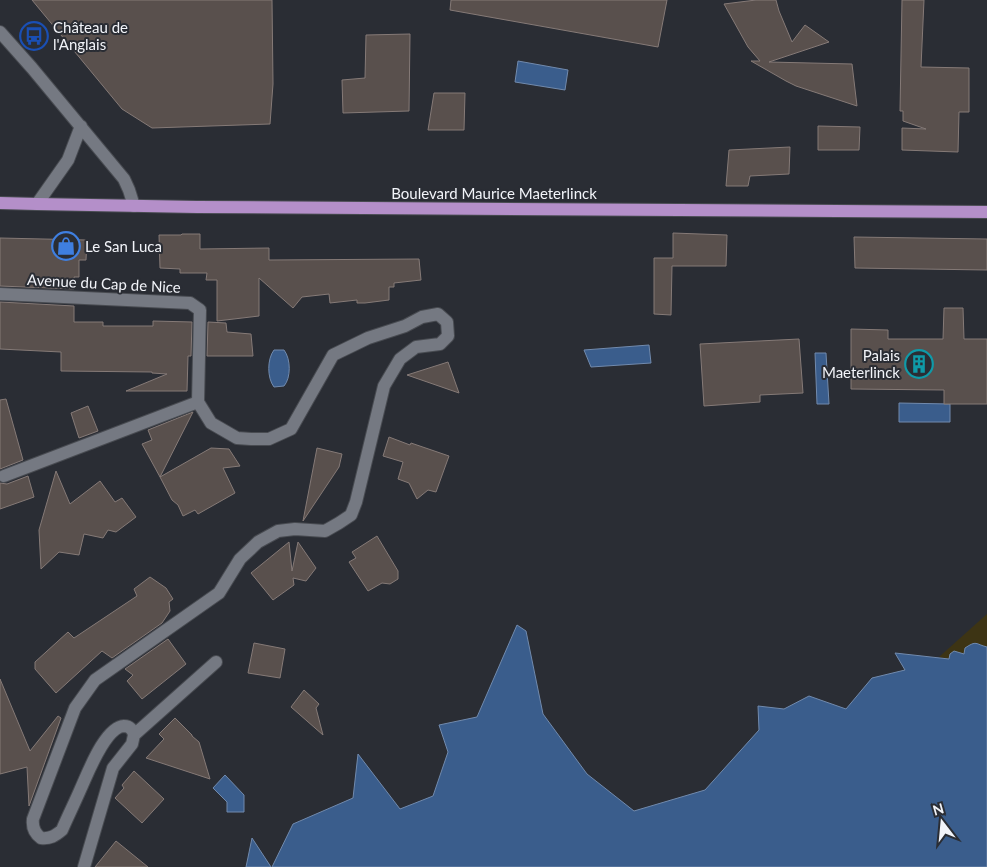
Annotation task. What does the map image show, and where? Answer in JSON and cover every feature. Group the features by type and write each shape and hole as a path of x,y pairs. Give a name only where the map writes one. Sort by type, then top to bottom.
{"main road":[{"name":"Boulevard Maurice Maeterlinck","path":"0,203 134,206 987,212"}],"street":[{"path":"0,32 124,179 134,206"},
{"path":"37,204 68,160 81,126"},
{"name":"Avenue du Cap de Nice","path":"0,294 190,303 200,310 198,402"},
{"path":"4,476 198,402 211,422 237,438 269,439 291,429 333,355 368,338 405,326 422,317 438,314 447,322 448,336 440,344 416,348 400,360 384,386 356,502 351,515 324,530 278,532 258,542 240,559 219,593 95,680 75,708 34,814 32,823 37,835 41,838 51,838 62,830 98,751 111,733 121,726 127,726 134,735"},
{"path":"84,867 113,768 132,744 134,735 216,662"}],"sand":[{"path":"987,614 987,647 974,644 965,648 964,654 949,659 939,657"}],"water":[{"path":"518,61 568,70 565,90 515,82"},
{"path":"649,345 651,363 591,367 584,350"},
{"path":"274,350 284,350 288,358 289,373 284,386 274,387 270,379 269,363"},
{"path":"815,353 826,353 829,404 817,404"},
{"path":"899,403 950,404 950,422 899,422"},
{"path":"517,625 526,631 543,714 587,774 634,811 705,790 759,730 758,706 784,709 809,696 846,709 872,678 905,670 895,653 949,659 950,654 954,651 964,654 965,648 972,644 976,643 987,647 987,867 272,867 293,824 353,798 358,754 400,809 433,796 448,752 439,725 477,717"},
{"path":"225,775 244,795 244,812 227,812 227,802 213,788"},
{"path":"252,838 271,867 246,867"}],"building":[{"path":"32,0 272,0 273,84 270,124 152,128 122,109"},
{"path":"451,0 667,0 658,47 450,10"},
{"path":"756,0 776,0 792,42 805,25 829,42 769,62 852,64 857,106 796,86 751,61 760,61 748,47 724,4"},
{"path":"902,0 924,0 921,67 969,68 969,112 959,112 958,152 902,150 902,128 926,129 903,121 903,111 900,111"},
{"path":"410,34 409,111 343,113 342,80 365,78 366,35"},
{"path":"434,93 465,93 464,130 428,130"},
{"path":"818,126 860,127 859,150 818,150"},
{"path":"790,147 789,174 750,176 748,186 726,186 729,150"},
{"path":"673,233 727,235 726,266 672,266 671,315 654,314 654,258 673,258"},
{"path":"200,234 200,249 269,248 269,260 419,259 421,280 394,283 394,287 389,287 389,300 365,303 357,303 357,300 330,303 329,294 302,297 293,308 259,278 259,316 217,321 217,280 206,280 207,273 180,273 180,269 160,268 159,235"},
{"path":"854,237 987,239 987,270 855,268"},
{"path":"0,238 87,240 86,260 79,260 79,277 74,277 74,289 0,286"},
{"path":"0,302 74,306 74,322 103,322 103,326 153,326 153,321 192,322 191,356 188,356 187,391 126,391 167,374 152,372 61,371 61,352 0,349"},
{"name":"Palais Maeterlinck","path":"944,308 963,308 964,339 987,339 987,404 944,404 944,390 851,389 851,329 888,330 888,339 943,339"},
{"path":"208,322 226,323 227,332 251,334 253,356 207,356"},
{"path":"799,339 803,393 760,395 760,402 704,406 700,344"},
{"path":"448,362 459,393 407,375"},
{"path":"6,399 23,460 0,469 0,400"},
{"path":"88,406 98,431 79,438 71,413"},
{"path":"193,412 160,477 142,444 152,440 148,430"},
{"path":"389,437 449,456 436,492 428,490 417,499 409,483 398,479 403,462 383,456"},
{"path":"211,448 229,449 240,466 223,468 235,493 198,514 195,510 183,516 160,477"},
{"path":"317,448 342,454 339,467 303,521"},
{"path":"56,471 70,504 100,481 115,502 122,498 136,517 116,532 108,530 103,538 84,534 79,555 59,552 41,569 39,530"},
{"path":"28,476 34,497 0,509 0,483 7,484"},
{"path":"377,536 398,571 398,579 390,584 382,583 368,591 349,562 356,558 352,552"},
{"path":"289,542 292,571 298,542 316,568 306,581 293,578 294,585 273,600 251,573"},
{"path":"150,577 166,588 173,599 169,602 170,611 162,623 112,658 102,651 56,693 35,669 35,662 68,632 74,638 137,596 134,589"},
{"path":"168,639 186,664 142,699 127,681 133,675 125,669"},
{"path":"254,643 285,649 280,678 248,673"},
{"path":"0,679 30,751 58,716 61,718 29,806 27,767 0,774"},
{"path":"304,690 319,704 316,708 323,735 291,707"},
{"path":"175,718 199,742 210,779 146,758 164,739 159,734"},
{"path":"134,771 164,799 142,823 115,798 124,788 122,785"},
{"path":"116,841 148,867 95,867"}],"place":[{"name":"Château de l'Anglais","path":"34,36"},
{"name":"Le San Luca","path":"66,246"},
{"name":"Palais Maeterlinck","path":"919,364"}]}
